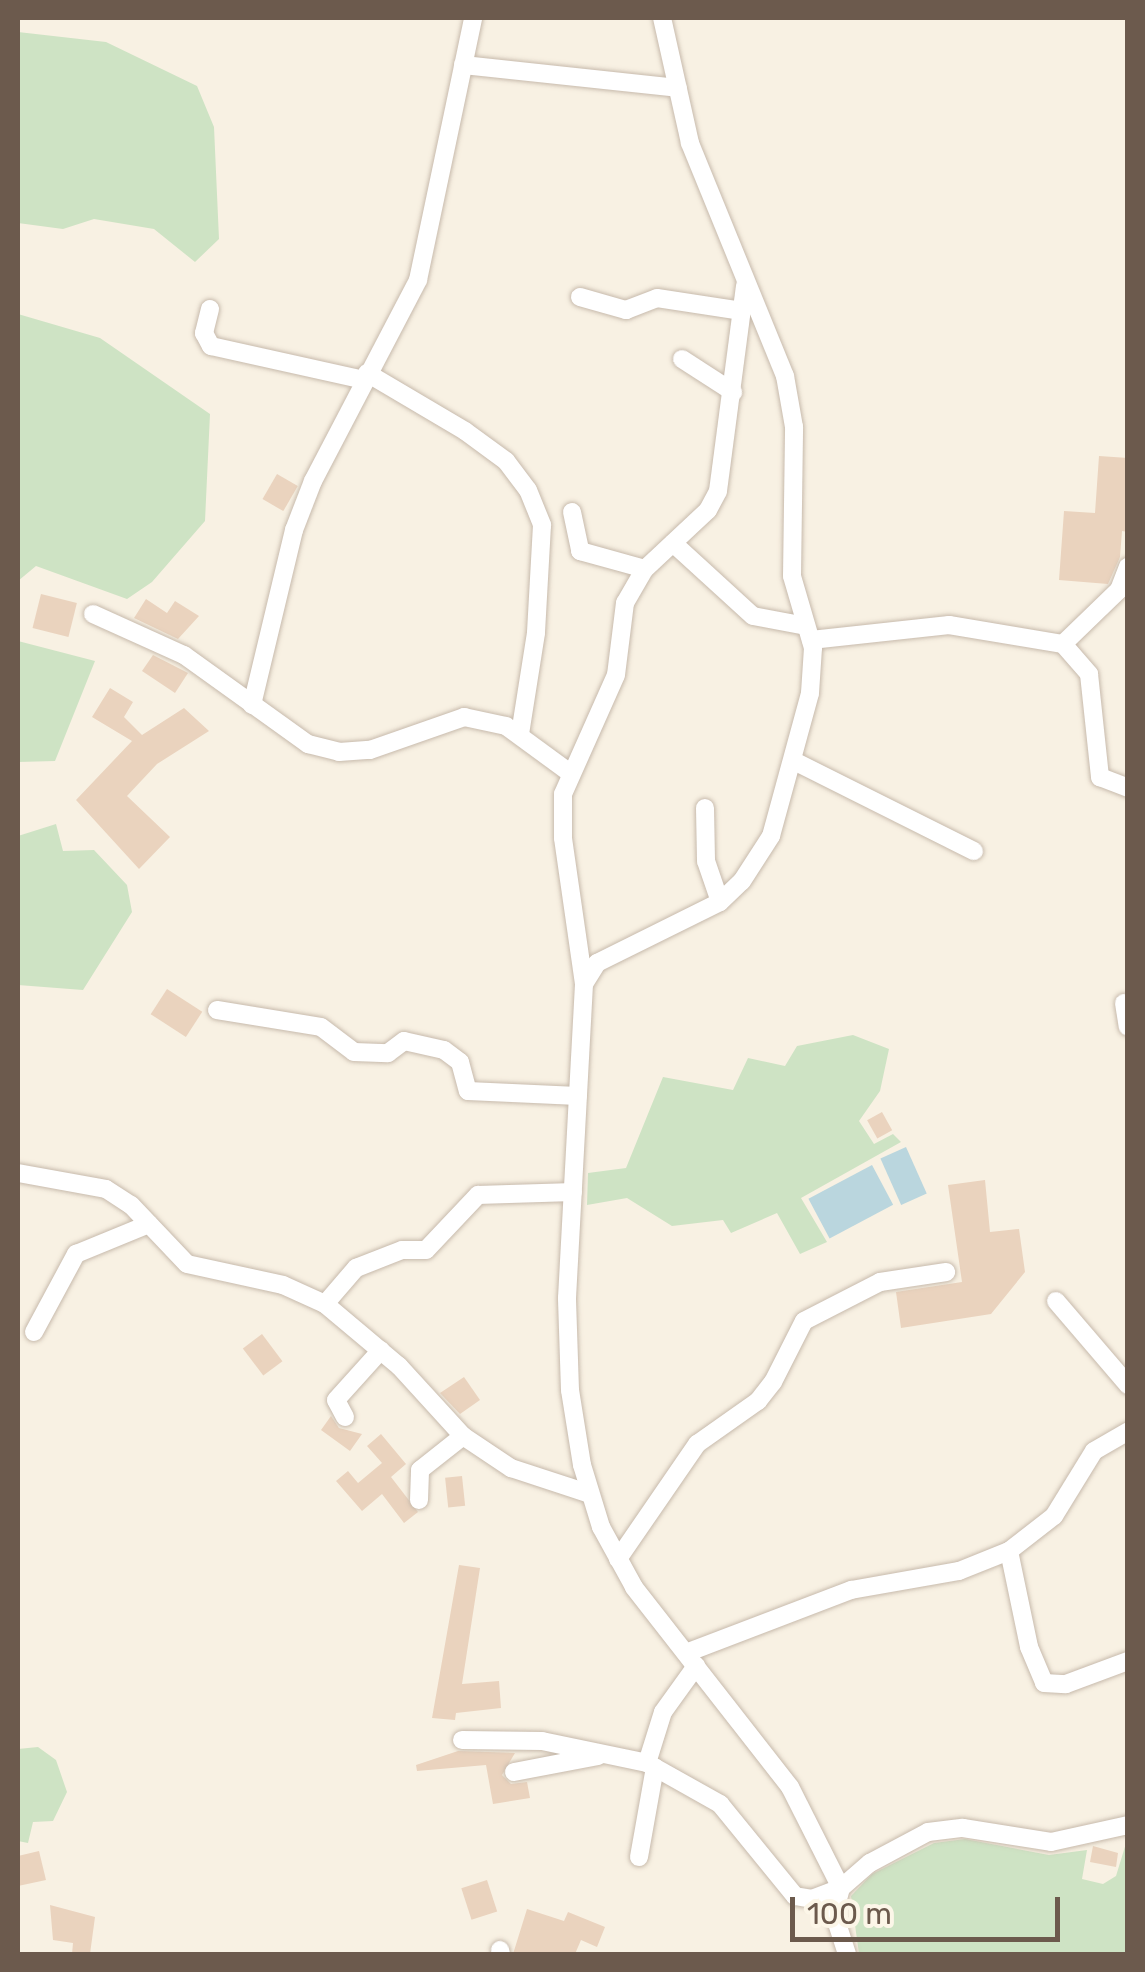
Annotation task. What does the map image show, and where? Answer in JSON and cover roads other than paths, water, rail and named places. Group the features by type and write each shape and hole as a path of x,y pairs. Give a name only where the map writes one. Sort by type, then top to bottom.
{"street":[{"path":"255,708 294,530 418,280 473,18"},
{"path":"584,984 598,963 720,902 772,836 796,762 810,693 808,633 792,576 794,427 785,376 690,142 662,18"},
{"path":"463,66 678,88"},
{"path":"745,285 718,491 644,570 625,603 616,675 600,719 570,774 563,838 584,984 573,1192 570,1390 590,1494 618,1559 790,1788 841,1888 834,1914 847,1954"},
{"path":"580,297 626,310 658,298 742,311"},
{"path":"210,309 204,333 212,346 368,377 506,461 528,490 542,525 536,633 520,734"},
{"path":"682,359 733,392"},
{"path":"572,512 580,552 644,570"},
{"path":"673,543 753,616 808,633 948,625 1063,644 1089,674 1100,777 1128,788"},
{"path":"1063,644 1119,590 1128,567"},
{"path":"93,614 184,655 308,744 339,752 370,750 464,718 520,734 570,774"},
{"path":"796,762 974,851"},
{"path":"705,808 706,862 720,902"},
{"path":"1124,1003 1128,1027"},
{"path":"217,1010 320,1027 354,1052 388,1054 404,1041 444,1050 460,1062 468,1091 578,1096"},
{"path":"18,1173 106,1189 149,1224 187,1264 282,1286 325,1304 381,1350 463,1436 511,1468 590,1494"},
{"path":"325,1304 356,1268 402,1250 426,1250 478,1195 573,1192"},
{"path":"34,1332 76,1254 149,1224"},
{"path":"618,1559 697,1444 758,1401 804,1321 880,1282 946,1272"},
{"path":"1056,1301 1094,1338 1128,1385"},
{"path":"346,1417 336,1400 381,1350"},
{"path":"639,1857 651,1764 663,1712 691,1660 852,1590 959,1570 1009,1551 1054,1516 1094,1451 1128,1431"},
{"path":"419,1500 420,1470 463,1436"},
{"path":"1009,1551 1029,1647 1044,1684 1066,1684 1128,1661"},
{"path":"462,1740 542,1742 651,1764 720,1804 796,1896 812,1899 841,1888 870,1863 928,1832 963,1828 1051,1842 1128,1826"},
{"path":"514,1772 608,1754"}],"water":[{"path":"906,1147 927,1194 901,1205 880,1158"},
{"path":"872,1165 893,1205 830,1239 808,1199"}]}
